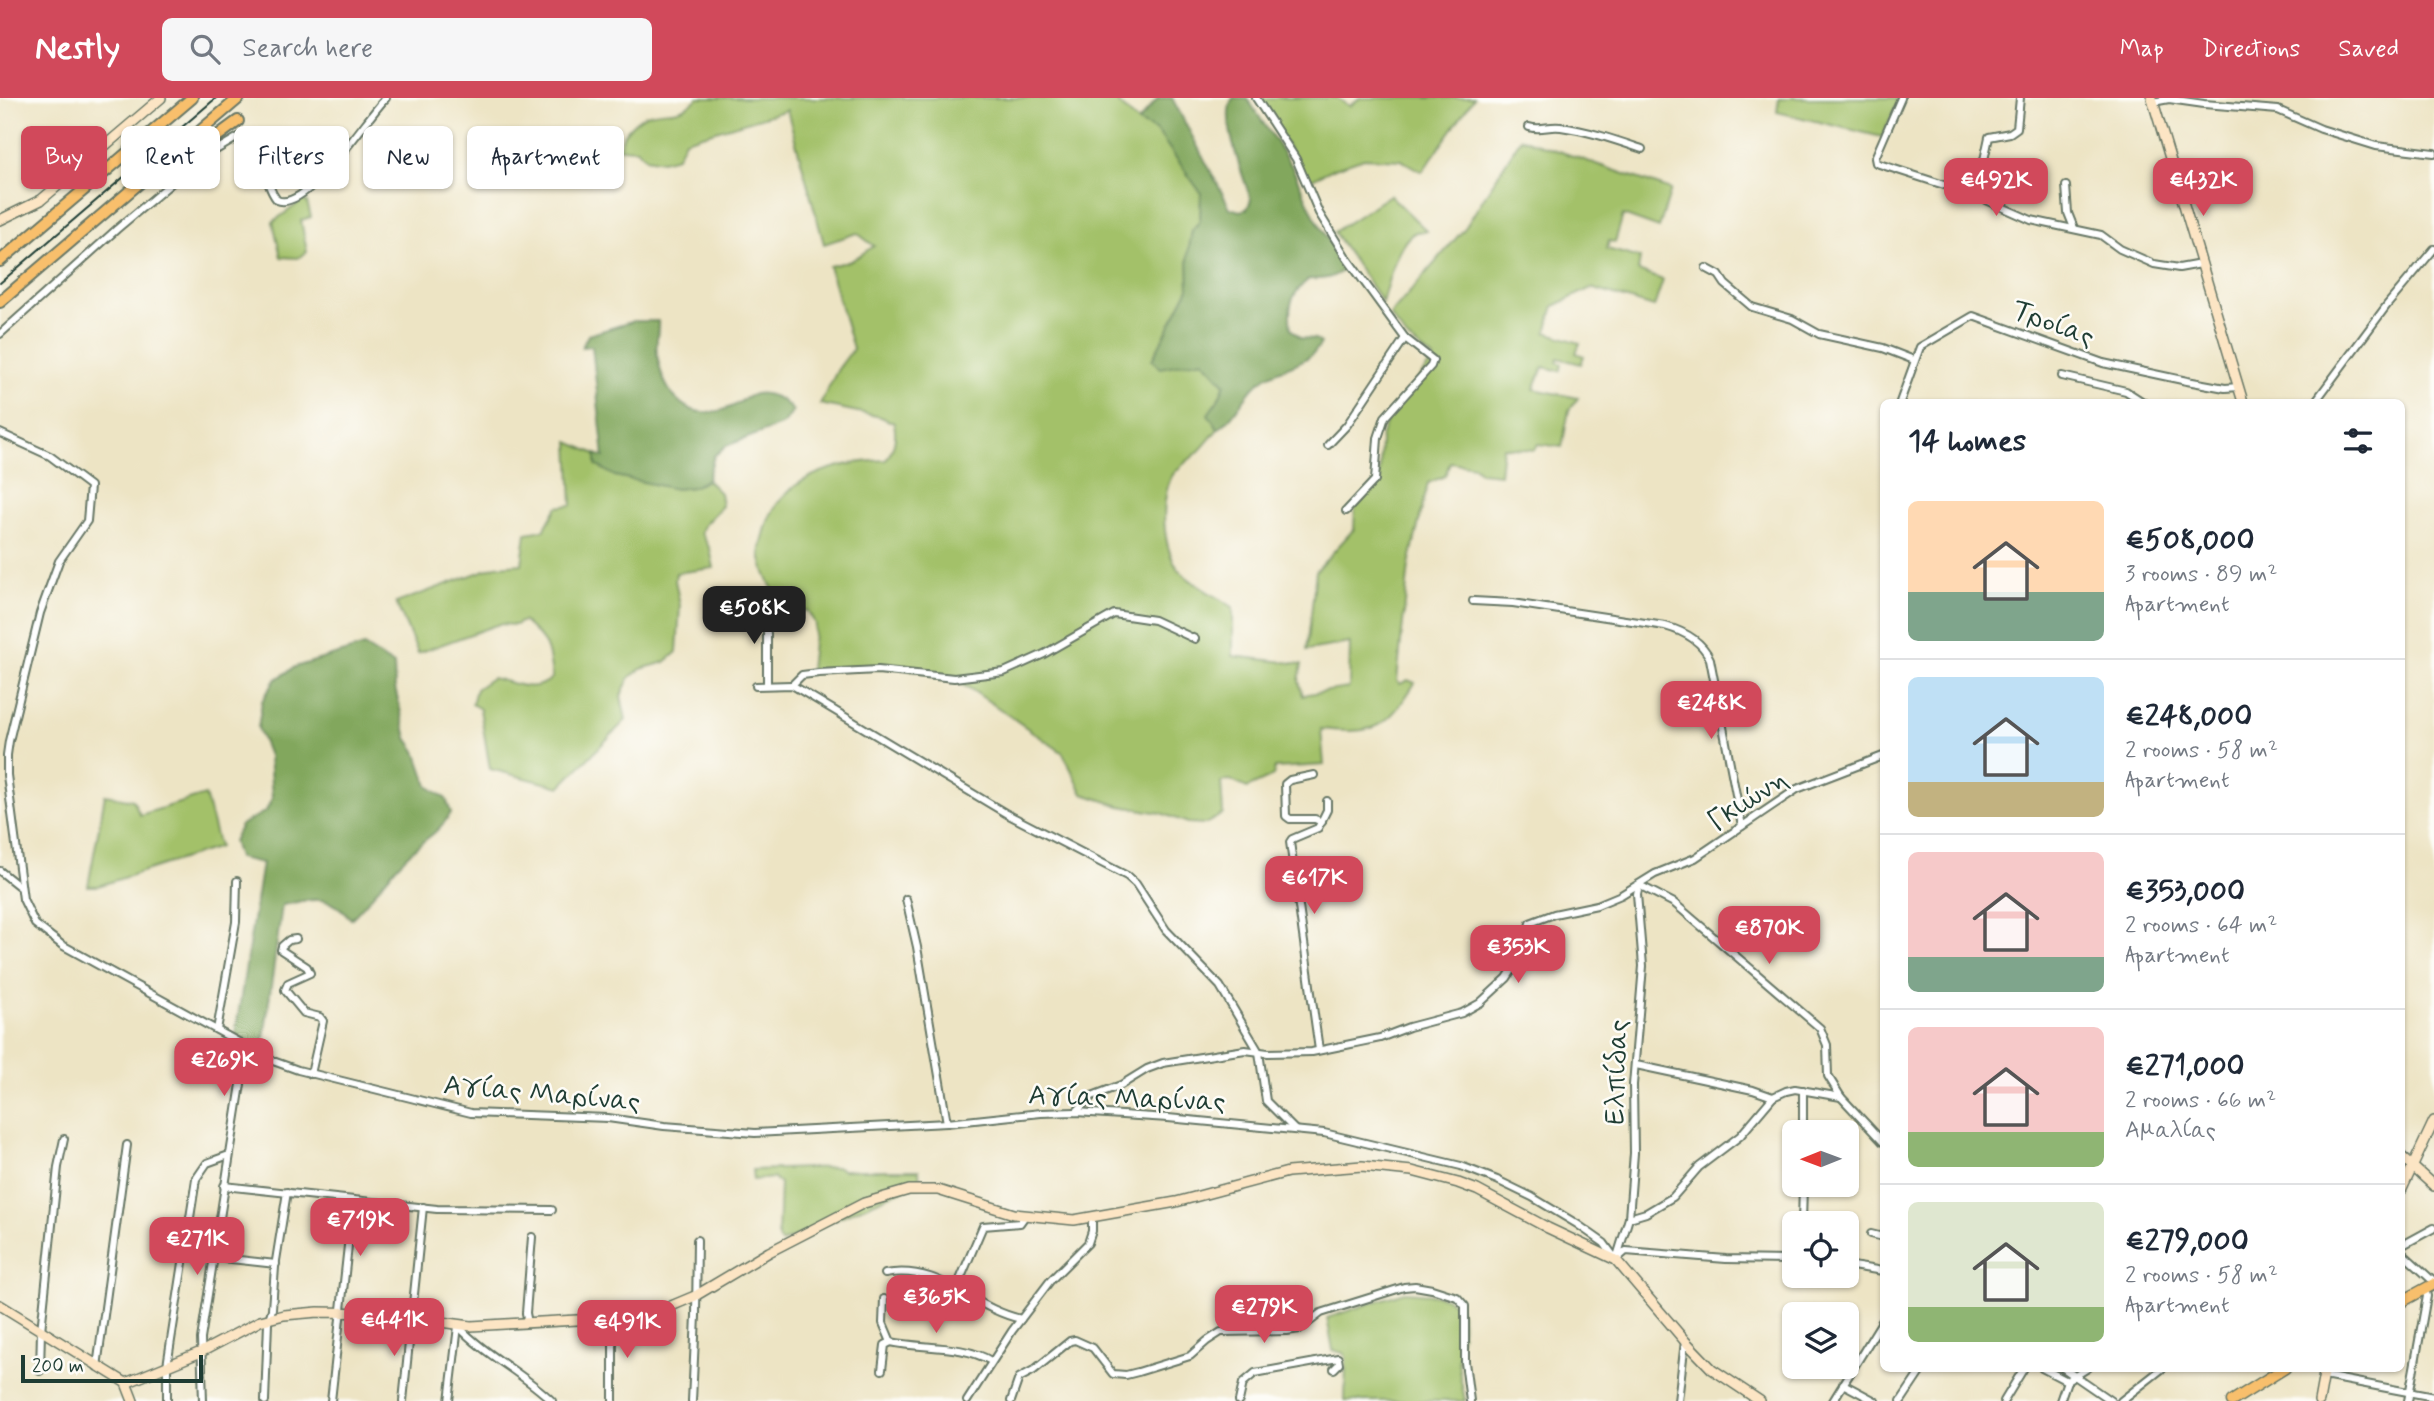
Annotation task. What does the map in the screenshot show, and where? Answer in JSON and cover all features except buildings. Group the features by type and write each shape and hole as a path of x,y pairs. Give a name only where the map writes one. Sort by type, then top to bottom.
{"highway":[{"path":"49,219 83,183 180,98"},
{"path":"0,261 191,98"},
{"path":"0,302 239,98"},
{"path":"125,197 190,157 238,121"}],"main road":[{"path":"2405,1300 2431,1285"},
{"path":"2232,1401 2278,1372"}],"street":[{"path":"0,219 41,200 161,98"},
{"path":"0,334 162,190 199,160 226,143 240,136 252,136 259,146 270,189 277,200 287,203 295,200 330,169 386,98"},
{"path":"1256,98 1296,159 1309,194 1331,234 1405,338 1433,360 1431,366 1385,417 1378,438 1375,480 1346,511"},
{"path":"1901,98 1875,158 1876,163 1975,195 2031,220 2101,235 2120,250 2154,264 2179,268 2201,264"},
{"path":"1984,160 1989,137 2010,133 2017,128 2020,98"},
{"path":"2242,399 2152,100 2169,99 2278,110 2321,129 2363,142 2434,153"},
{"path":"1529,127 1540,130 1552,126 1584,130 1642,149"},
{"path":"2066,186 2068,213 2074,228"},
{"path":"2317,399 2387,305 2434,249"},
{"path":"1706,268 1719,275 1733,292 1752,307 1792,319 1819,334 1883,348 1914,360"},
{"name":"Τροίας","path":"1901,399 1920,346 1973,316 2103,363 2225,388 2239,387"},
{"path":"1328,445 1347,425 1405,338"},
{"path":"2062,376 2126,391 2138,399"},
{"name":"Αγίας Μαρίνας","path":"0,433 50,456 90,486 87,521 59,561 40,613 9,741 7,775 21,887 28,913 35,924 47,934 95,964 286,1067 437,1106 489,1115 608,1118 663,1126 755,1133 947,1123 1076,1112 1324,1133 1461,1166 1531,1196 1604,1243 1685,1341 1712,1369 1760,1401"},
{"path":"1473,601 1513,603 1665,626 1679,630 1706,649 1742,826"},
{"path":"762,604 767,626 767,684"},
{"path":"792,685 803,675 819,673 878,670 954,678 1004,672 1044,654 1114,614 1154,620 1195,639"},
{"path":"756,686 792,685 1007,814 1127,876 1136,884 1167,930 1220,986 1259,1052 1266,1101 1293,1129"},
{"name":"Γκιώνη","path":"1076,1112 1092,1096 1121,1085 1147,1069 1163,1063 1235,1051 1303,1053 1380,1038 1462,1013 1480,1003 1507,978 1520,958 1530,923 1554,914 1597,905 1639,885 1655,874 1695,858 1797,789 1880,757"},
{"path":"1314,775 1290,780 1285,784 1286,816 1290,819 1322,822"},
{"path":"1320,1050 1290,842 1314,831 1322,822 1327,810 1327,800"},
{"path":"0,871 21,887"},
{"path":"217,1030 236,922 237,881"},
{"path":"1639,885 1674,903 1820,1028 1827,1045 1828,1076 1841,1097 1880,1139"},
{"name":"Ελπίδας","path":"1616,1260 1629,1218 1634,1153 1633,1085 1643,966 1637,894 1639,885"},
{"path":"905,899 915,934 947,1123"},
{"path":"296,939 289,940 282,946 282,950 310,972 288,983 285,990 304,1013 320,1017 323,1021 311,1074"},
{"path":"203,1401 201,1352 247,1046"},
{"path":"1636,1065 1753,1090 1773,1097"},
{"path":"1629,1218 1646,1213 1672,1196 1699,1167 1740,1136 1773,1097 1786,1091 1803,1090 1841,1097"},
{"path":"1803,1090 1803,1120"},
{"path":"2405,1182 2434,1121"},
{"path":"40,1371 41,1331 58,1167 64,1139"},
{"path":"97,1367 127,1144"},
{"path":"167,1401 167,1366 196,1179 207,1163 229,1155"},
{"path":"2405,1160 2433,1183"},
{"path":"126,1383 201,1352 269,1318 340,1312 471,1326 614,1318 664,1308 695,1296 864,1203 898,1192 922,1189 938,1190 1024,1216 1061,1220 1183,1200 1288,1172 1376,1167 1412,1171 1458,1182 1599,1254 1616,1260 1626,1251 1782,1260"},
{"path":"224,1186 424,1207 552,1210"},
{"path":"265,1401 269,1318 287,1192"},
{"path":"331,1401 354,1200"},
{"path":"403,1401 424,1207"},
{"path":"956,1289 983,1226 1020,1223 1024,1216"},
{"path":"967,1401 991,1361 1050,1281 1088,1243 1092,1231 1092,1217"},
{"path":"2405,1244 2434,1228"},
{"path":"1871,1234 1880,1236"},
{"path":"528,1323 526,1314 532,1237"},
{"path":"692,1401 696,1240"},
{"path":"2405,1256 2431,1285 2408,1401"},
{"path":"214,1257 276,1264"},
{"path":"1859,1267 1880,1271"},
{"path":"885,1274 922,1273 940,1279 986,1308 1021,1319"},
{"path":"1011,1401 1018,1378 1039,1367 1070,1341 1079,1340 1093,1348 1113,1374 1126,1375 1190,1356 1221,1332 1300,1329 1321,1313 1415,1286 1457,1297 1465,1306 1465,1362 1470,1401"},
{"path":"884,1299 883,1323 891,1342"},
{"path":"0,1305 126,1383 133,1401"},
{"path":"613,1401 614,1318"},
{"path":"1833,1401 1880,1325"},
{"path":"449,1401 458,1326"},
{"path":"458,1326 477,1344 552,1401"},
{"path":"1678,1401 1685,1341"},
{"path":"882,1370 885,1345 891,1342 972,1353 991,1361"},
{"path":"1239,1401 1243,1383 1255,1373 1338,1358 1339,1364 1334,1369"},
{"path":"1901,1401 1920,1372"},
{"path":"2004,1401 2022,1372"},
{"path":"2050,1372 2067,1381"},
{"path":"2068,1372 2111,1401"},
{"path":"2060,1401 2067,1381 2081,1372"},
{"path":"2121,1401 2158,1372"},
{"path":"2319,1401 2324,1372 2434,1397"},
{"path":"1843,1384 1873,1401"}],"green space":[{"path":"698,98 1113,98 1138,122 1157,131 1201,193 1200,221 1192,230 1188,255 1189,288 1152,360 1203,360 1225,384 1209,414 1218,429 1199,451 1174,473 1168,486 1164,513 1167,541 1176,566 1183,574 1233,607 1233,656 1302,664 1299,681 1303,696 1349,688 1350,643 1307,650 1316,571 1354,529 1355,508 1376,485 1380,471 1381,438 1388,417 1434,359 1407,338 1390,315 1465,228 1521,138 1671,190 1659,228 1623,215 1615,242 1609,241 1607,249 1640,258 1638,271 1663,280 1654,307 1591,288 1554,306 1546,332 1580,343 1576,353 1584,356 1581,364 1558,358 1557,362 1562,364 1560,371 1543,367 1534,389 1578,398 1569,410 1562,447 1538,444 1534,450 1503,447 1500,474 1480,472 1474,466 1450,462 1445,476 1428,483 1409,565 1397,681 1400,684 1408,680 1415,683 1396,710 1377,726 1367,729 1321,729 1324,765 1275,768 1273,776 1247,788 1230,780 1221,782 1223,814 1205,824 1188,823 1161,813 1120,806 1083,794 1063,753 969,688 941,675 903,668 810,670 815,624 808,611 783,607 764,571 761,548 772,513 782,497 796,485 812,476 848,464 886,460 893,447 894,423 881,417 820,404 838,369 853,349 829,266 851,261 874,246 857,233 824,244 787,110 685,140 677,157 662,161 646,158 637,149 624,148 624,134 643,116 678,110"},
{"path":"1158,98 1172,98 1230,208 1240,211 1247,209 1251,200 1234,148 1229,107 1233,98 1247,98 1291,165 1314,215 1345,269 1328,278 1309,279 1292,301 1291,329 1301,338 1315,339 1321,343 1317,350 1304,360 1259,382 1218,429 1208,414 1225,384 1203,360 1160,368 1152,360 1189,288 1188,255 1192,230 1200,221 1201,193 1157,131 1138,122"},
{"path":"1258,98 1337,98 1349,106 1360,98 1474,98 1422,172 1401,160 1364,158 1308,181"},
{"path":"1779,98 1900,98 1882,137 1777,112"},
{"path":"1390,195 1427,231 1416,232 1409,237 1398,253 1382,302 1334,232"},
{"path":"303,200 307,202 311,217 301,220 307,252 298,258 281,257 273,222"},
{"path":"634,321 658,321 657,350 665,382 671,393 690,409 715,412 760,393 776,397 793,411 784,424 726,446 714,456 707,480 693,487 676,489 615,476 596,465 596,454 604,457 592,346 582,347 588,335"},
{"path":"569,442 596,454 596,465 615,476 676,489 693,487 707,480 720,493 722,506 704,525 701,533 710,549 714,568 676,573 680,606 677,652 665,662 641,669 629,678 621,696 626,720 560,787 490,769 480,709 472,704 476,689 492,678 530,687 538,686 552,678 548,651 537,634 523,621 515,625 499,624 418,653 396,603 496,566 522,564 526,533 544,530 557,507 572,505"},
{"path":"364,646 394,665 395,688 407,738 416,751 428,786 446,799 451,813 436,831 401,862 351,919 335,905 320,900 282,905 262,1053 235,1035 262,863 238,858 233,841 241,825 266,811 272,798 269,756 258,728 262,701 275,680 295,667"},
{"path":"105,795 133,800 140,815 205,795 219,847 98,886 88,886"},
{"path":"839,1167 842,1170 919,1170 920,1186 909,1187 781,1243 778,1238 780,1183 773,1178 753,1180 752,1170"},
{"path":"1404,1292 1445,1298 1458,1307 1462,1324 1458,1363 1465,1401 1345,1401 1346,1357 1333,1350 1327,1318"}],"railway":[{"path":"0,283 216,98"}]}
